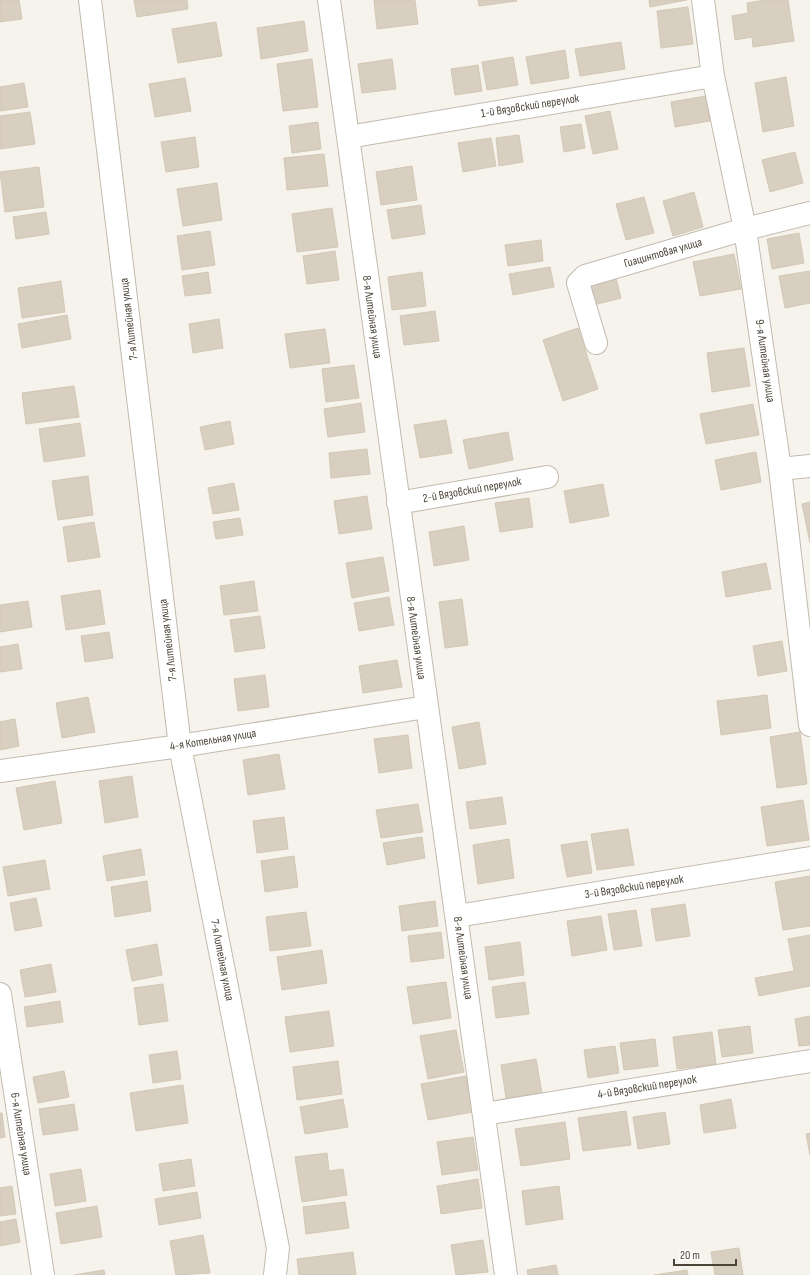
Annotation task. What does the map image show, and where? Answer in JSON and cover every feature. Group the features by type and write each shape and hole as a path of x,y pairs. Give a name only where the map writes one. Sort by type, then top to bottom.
{"street":[{"name":"7-я Литейная улица","path":"90,0 180,746 278,1248 276,1275"},
{"name":"8-я Литейная улица","path":"329,0 506,1275"},
{"name":"9-я Литейная улица","path":"703,0 713,76 745,229 780,469 810,725"},
{"name":"1-й Вязовский переулок","path":"348,137 713,76"},
{"name":"Гиацинтовая улица","path":"596,343 578,283 585,276 745,229 810,213"},
{"path":"780,469 810,466"},
{"name":"2-й Вязовский переулок","path":"398,503 547,477"},
{"name":"4-я Котельная улица","path":"0,771 180,746 426,707"},
{"name":"3-й Вязовский переулок","path":"457,916 810,858"},
{"name":"6-я Литейная улица","path":"0,994 43,1275"},
{"name":"4-й Вязовский переулок","path":"484,1114 810,1061"}],"building":[{"path":"0,0 19,0 22,19 0,22"},
{"path":"134,0 187,0 188,9 137,17"},
{"path":"374,0 415,0 418,24 377,29"},
{"path":"478,0 516,0 517,1 479,6"},
{"path":"649,0 687,0 650,7"},
{"path":"765,0 788,0 794,41 753,47 752,37 735,40 732,16 748,13 747,3"},
{"path":"688,7 693,44 661,48 657,11"},
{"path":"304,21 308,51 261,59 257,28"},
{"path":"216,22 222,56 178,63 172,29"},
{"path":"621,42 625,69 580,76 575,49"},
{"path":"565,50 569,78 531,84 526,57"},
{"path":"513,57 518,85 487,90 482,62"},
{"path":"312,59 318,107 283,111 277,64"},
{"path":"392,59 396,89 362,93 358,64"},
{"path":"478,65 482,91 455,95 451,69"},
{"path":"786,77 794,126 763,132 755,83"},
{"path":"185,78 191,111 155,117 149,84"},
{"path":"24,83 28,107 0,111 0,87"},
{"path":"706,96 710,121 675,127 671,102"},
{"path":"610,111 618,149 593,154 585,116"},
{"path":"30,112 35,144 0,149 0,116"},
{"path":"318,122 321,149 292,153 289,126"},
{"path":"581,124 585,148 564,152 560,127"},
{"path":"519,135 523,162 499,166 496,138"},
{"path":"195,137 199,167 166,172 161,142"},
{"path":"491,138 496,166 463,172 458,143"},
{"path":"795,152 803,183 770,192 762,160"},
{"path":"324,154 328,186 287,190 284,158"},
{"path":"412,166 417,200 381,205 376,172"},
{"path":"39,167 44,207 5,212 0,172"},
{"path":"217,183 222,220 183,226 177,189"},
{"path":"694,192 703,227 673,236 663,201"},
{"path":"644,197 654,233 626,240 616,204"},
{"path":"421,205 425,234 392,239 387,210"},
{"path":"332,208 338,247 297,252 292,214"},
{"path":"46,212 49,234 16,239 13,217"},
{"path":"210,231 215,265 182,270 177,236"},
{"path":"799,233 804,263 772,269 767,239"},
{"path":"541,240 543,261 508,266 505,245"},
{"path":"335,251 339,280 307,284 303,256"},
{"path":"734,254 741,289 700,296 693,262"},
{"path":"550,267 554,287 513,295 509,274"},
{"path":"810,271 810,303 785,308 779,276"},
{"path":"208,272 211,293 185,296 182,276"},
{"path":"422,272 426,306 392,310 388,277"},
{"path":"615,274 621,298 590,306 584,282"},
{"path":"61,281 65,312 22,318 18,288"},
{"path":"435,311 439,341 404,345 400,316"},
{"path":"67,315 71,339 22,348 18,324"},
{"path":"219,319 223,348 193,353 189,324"},
{"path":"578,328 598,389 563,401 543,340"},
{"path":"325,329 330,363 290,368 285,334"},
{"path":"744,348 750,386 712,392 707,353"},
{"path":"354,365 359,398 326,402 322,369"},
{"path":"74,386 79,417 26,424 22,393"},
{"path":"361,403 365,432 328,437 324,409"},
{"path":"753,404 759,435 706,444 700,414"},
{"path":"446,420 452,453 420,458 414,425"},
{"path":"230,421 234,444 205,450 200,427"},
{"path":"80,423 85,456 44,462 39,429"},
{"path":"508,432 513,460 469,469 463,440"},
{"path":"367,449 370,474 331,478 329,453"},
{"path":"756,452 761,482 721,490 715,460"},
{"path":"88,476 93,515 58,520 52,481"},
{"path":"234,483 239,510 213,514 208,488"},
{"path":"603,484 609,516 570,523 564,491"},
{"path":"367,496 372,529 339,534 334,501"},
{"path":"529,498 533,527 500,532 495,503"},
{"path":"810,502 810,543 802,504"},
{"path":"240,518 243,535 216,539 213,522"},
{"path":"94,522 100,557 68,562 63,527"},
{"path":"464,526 469,560 434,566 429,532"},
{"path":"383,557 389,591 352,598 346,563"},
{"path":"766,563 771,589 726,597 722,572"},
{"path":"254,581 258,611 224,615 220,586"},
{"path":"100,590 105,624 66,630 61,596"},
{"path":"389,597 394,625 359,631 354,603"},
{"path":"462,599 468,645 445,648 439,602"},
{"path":"28,601 32,627 0,632 0,605"},
{"path":"260,616 265,648 235,652 230,620"},
{"path":"109,632 113,658 85,662 81,636"},
{"path":"782,641 787,671 758,676 753,646"},
{"path":"18,644 22,669 0,672 0,647"},
{"path":"397,660 402,687 363,693 359,666"},
{"path":"265,675 269,707 238,711 234,679"},
{"path":"767,695 771,728 721,735 717,701"},
{"path":"88,697 95,732 62,738 56,703"},
{"path":"15,719 19,746 0,750 0,722"},
{"path":"479,722 486,764 459,769 452,727"},
{"path":"800,732 807,784 777,788 770,737"},
{"path":"408,735 412,768 379,773 374,739"},
{"path":"279,754 285,789 248,795 243,760"},
{"path":"132,776 138,817 105,823 99,781"},
{"path":"55,781 62,823 24,830 16,788"},
{"path":"502,797 506,824 470,829 466,802"},
{"path":"803,800 809,840 767,846 761,807"},
{"path":"418,804 423,832 381,838 376,810"},
{"path":"284,817 288,849 257,853 253,821"},
{"path":"628,829 634,865 597,870 591,834"},
{"path":"422,837 425,858 387,865 383,843"},
{"path":"509,839 514,878 478,884 473,845"},
{"path":"587,841 592,873 567,877 561,845"},
{"path":"141,849 145,875 107,881 103,856"},
{"path":"294,856 298,887 265,892 261,861"},
{"path":"45,860 50,889 8,896 3,867"},
{"path":"810,876 810,926 783,930 775,882"},
{"path":"147,881 151,911 115,917 111,887"},
{"path":"36,898 42,926 15,931 10,903"},
{"path":"435,901 438,926 402,931 399,906"},
{"path":"685,904 690,936 656,941 651,909"},
{"path":"636,910 642,946 614,950 608,914"},
{"path":"306,912 311,946 270,951 266,917"},
{"path":"601,916 607,950 572,956 567,921"},
{"path":"441,932 444,958 411,962 408,936"},
{"path":"810,935 810,986 759,996 755,978 794,971 788,939"},
{"path":"520,942 524,975 489,980 485,947"},
{"path":"157,944 162,975 132,981 126,950"},
{"path":"322,950 327,983 282,990 277,957"},
{"path":"51,964 56,992 25,997 20,970"},
{"path":"446,982 451,1018 413,1024 407,987"},
{"path":"525,982 529,1014 496,1018 492,987"},
{"path":"163,984 168,1021 139,1025 134,988"},
{"path":"60,1001 63,1022 27,1027 24,1007"},
{"path":"329,1011 334,1046 290,1052 285,1017"},
{"path":"810,1016 810,1045 799,1046 795,1019"},
{"path":"750,1026 753,1053 722,1057 718,1030"},
{"path":"456,1030 464,1072 428,1079 420,1036"},
{"path":"712,1032 716,1064 677,1069 673,1037"},
{"path":"655,1039 658,1066 624,1070 620,1043"},
{"path":"615,1046 619,1073 588,1078 584,1050"},
{"path":"177,1051 181,1079 153,1083 149,1055"},
{"path":"536,1059 542,1093 506,1098 501,1065"},
{"path":"338,1061 342,1094 297,1100 293,1067"},
{"path":"64,1071 69,1097 38,1103 33,1077"},
{"path":"466,1076 473,1112 428,1120 421,1084"},
{"path":"183,1085 188,1123 136,1131 130,1093"},
{"path":"343,1099 348,1127 305,1134 300,1107"},
{"path":"731,1099 736,1128 704,1133 700,1105"},
{"path":"74,1104 78,1130 43,1135 39,1109"},
{"path":"626,1111 631,1145 583,1151 578,1118"},
{"path":"665,1112 670,1144 638,1149 633,1117"},
{"path":"0,1113 2,1113 5,1137 0,1138"},
{"path":"565,1122 570,1159 521,1166 515,1129"},
{"path":"810,1133 810,1155 806,1134"},
{"path":"473,1137 478,1170 442,1175 437,1142"},
{"path":"327,1153 329,1171 343,1169 347,1195 302,1202 295,1157"},
{"path":"191,1159 195,1186 163,1191 159,1164"},
{"path":"81,1169 86,1201 55,1206 50,1174"},
{"path":"478,1179 482,1208 441,1214 437,1186"},
{"path":"12,1186 16,1214 0,1216 0,1188"},
{"path":"559,1186 563,1219 526,1225 522,1191"},
{"path":"197,1192 201,1218 159,1225 155,1199"},
{"path":"345,1202 349,1228 306,1234 303,1207"},
{"path":"97,1206 102,1237 61,1244 56,1213"},
{"path":"16,1219 20,1242 0,1246 0,1222"},
{"path":"203,1235 210,1273 176,1275 170,1241"},
{"path":"483,1240 488,1272 456,1275 451,1245"},
{"path":"739,1248 743,1275 715,1275 711,1252"},
{"path":"353,1252 356,1275 299,1275 297,1259"},
{"path":"556,1265 558,1275 528,1275 527,1270"},
{"path":"104,1270 105,1275 74,1275"},
{"path":"687,1270 688,1275 654,1275"}]}
